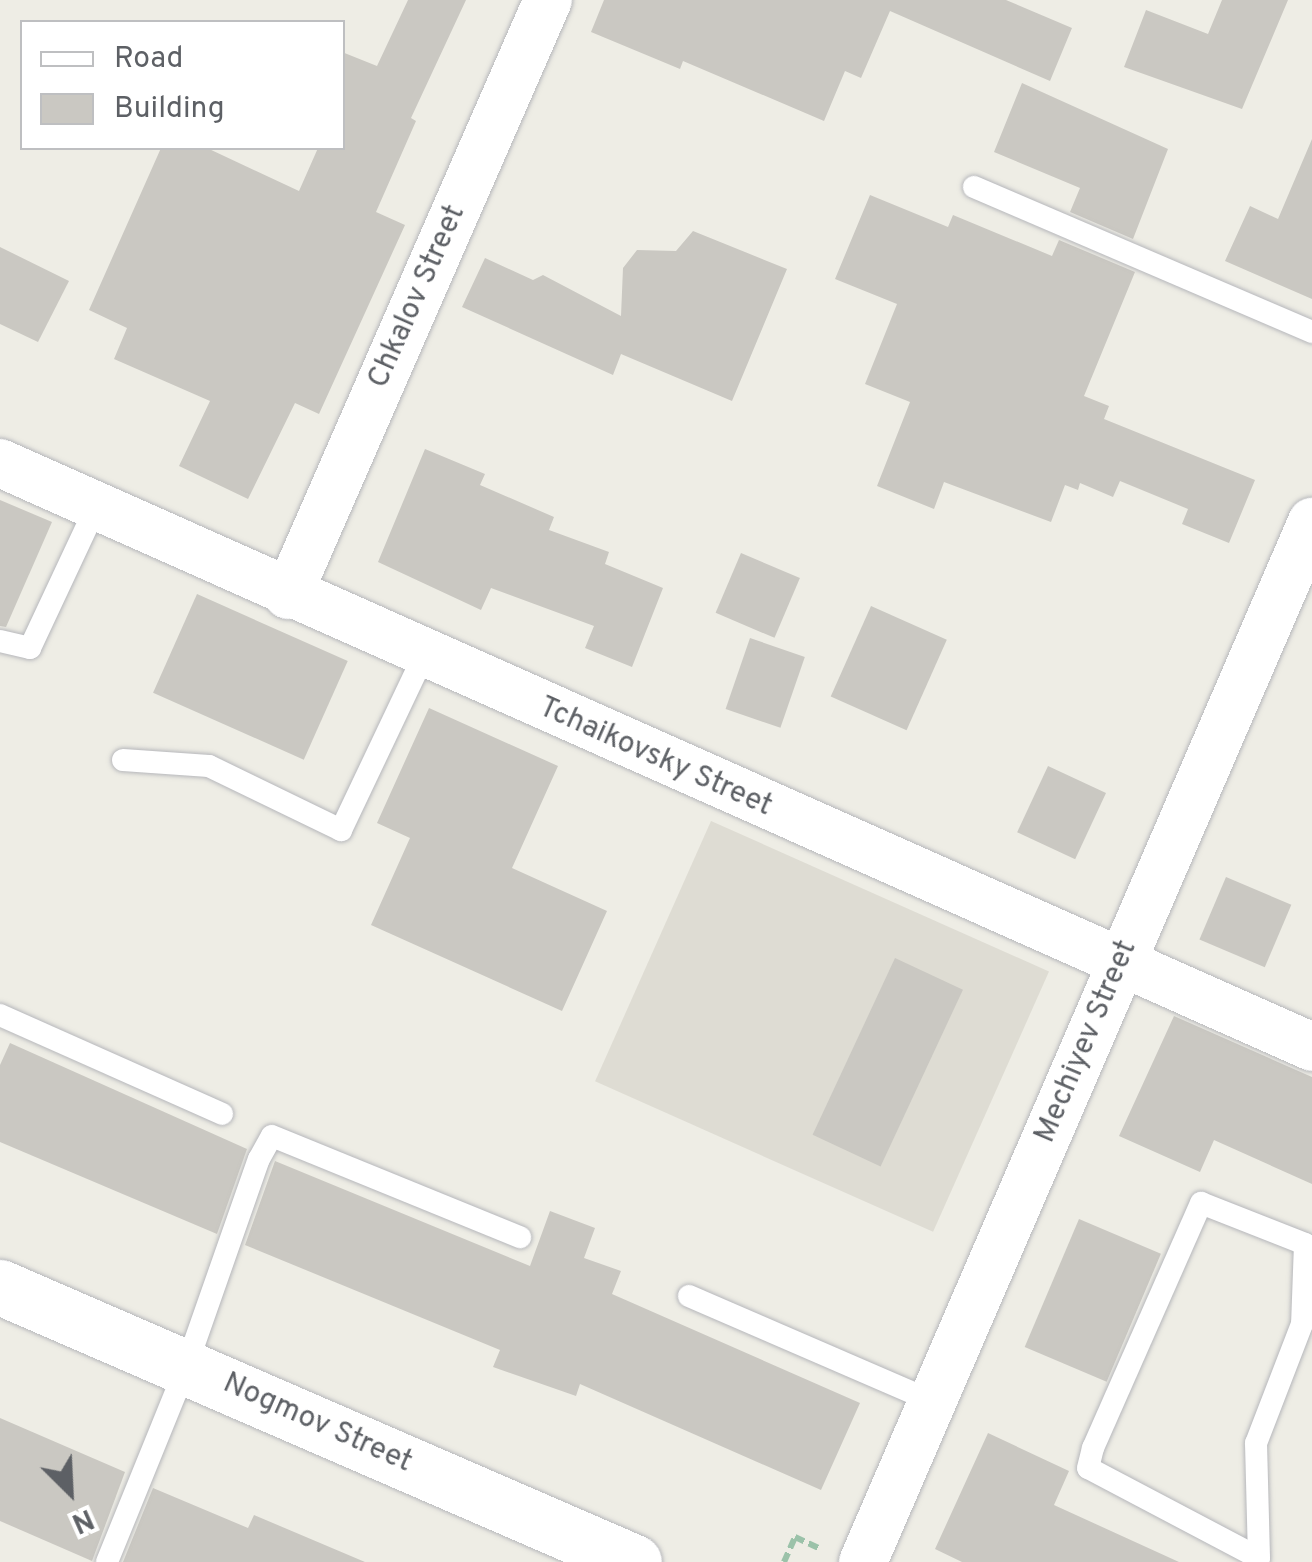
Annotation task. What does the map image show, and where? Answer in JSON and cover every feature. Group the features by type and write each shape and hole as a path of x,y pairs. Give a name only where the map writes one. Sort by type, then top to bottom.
{"street":[{"name":"Chkalov Street","path":"288,595 548,0"},
{"name":"Tchaikovsky Street","path":"0,463 288,595 1312,1048"},
{"name":"Mechiyev Street","path":"849,1558 932,1401 1312,522"},
{"name":"Nogmov Street","path":"0,1287 634,1562"}],"lane":[{"path":"974,187 1312,332"},
{"path":"0,640 30,648 96,507"},
{"path":"123,760 209,766 341,830 424,655"},
{"path":"0,1015 222,1114"},
{"path":"108,1562 186,1367 258,1159 272,1136 520,1237"},
{"path":"1201,1203 1305,1244 1302,1324 1256,1443 1261,1561 1088,1468 1093,1448 1201,1203"},
{"path":"689,1296 932,1401"}],"path":[{"path":"784,1562 795,1537 849,1558"}],"shaded area":[{"path":"711,821 1049,971 933,1232 595,1081"}],"building":[{"path":"408,0 466,0 411,118 416,121 376,212 405,225 319,414 295,403 248,499 179,466 210,401 114,359 127,328 89,310 160,150 211,150 299,191 317,150 345,150 345,53 377,66"},
{"path":"604,0 1006,0 1072,28 1050,81 890,11 861,78 845,71 824,121 683,61 680,69 591,32"},
{"path":"1222,0 1288,0 1242,109 1124,67 1146,10 1208,34"},
{"path":"1022,83 1168,149 1133,239 1070,212 1080,188 994,152"},
{"path":"1312,139 1312,299 1225,261 1250,206 1278,219"},
{"path":"870,195 948,227 953,215 1052,256 1059,240 1135,272 1084,396 1109,406 1104,419 1255,480 1229,543 1182,524 1188,509 1120,481 1113,497 1080,483 1078,490 1065,485 1051,522 944,482 934,509 877,486 910,402 865,384 897,304 835,279"},
{"path":"693,231 787,269 732,401 621,354 613,375 462,307 485,258 533,280 543,275 621,316 623,268 637,250 676,251"},
{"path":"0,247 69,281 38,342 0,324"},
{"path":"425,449 485,474 480,485 554,517 549,530 609,552 605,564 663,588 632,667 585,648 594,626 491,588 481,610 378,562"},
{"path":"0,500 52,522 6,627 0,626"},
{"path":"741,553 800,578 775,638 716,613"},
{"path":"197,594 348,661 304,760 153,693"},
{"path":"871,606 947,640 907,730 831,696"},
{"path":"750,638 805,657 780,728 726,709"},
{"path":"429,708 558,766 512,868 607,911 562,1011 371,925 410,838 377,823"},
{"path":"1048,766 1106,793 1075,859 1017,832"},
{"path":"1226,877 1291,905 1265,967 1199,940"},
{"path":"895,958 963,990 881,1166 813,1135"},
{"path":"1174,1016 1312,1077 1312,1184 1214,1140 1200,1172 1119,1136"},
{"path":"10,1043 247,1149 217,1234 0,1142 0,1065"},
{"path":"275,1161 530,1266 550,1211 595,1228 584,1258 621,1271 612,1294 860,1403 821,1490 580,1384 576,1396 493,1367 500,1350 245,1245"},
{"path":"1079,1219 1161,1254 1107,1382 1025,1347"},
{"path":"0,1418 125,1472 92,1561 0,1521"},
{"path":"988,1433 1069,1471 1054,1505 1179,1562 962,1562 935,1549"},
{"path":"153,1488 248,1528 254,1515 365,1562 123,1562"}]}
